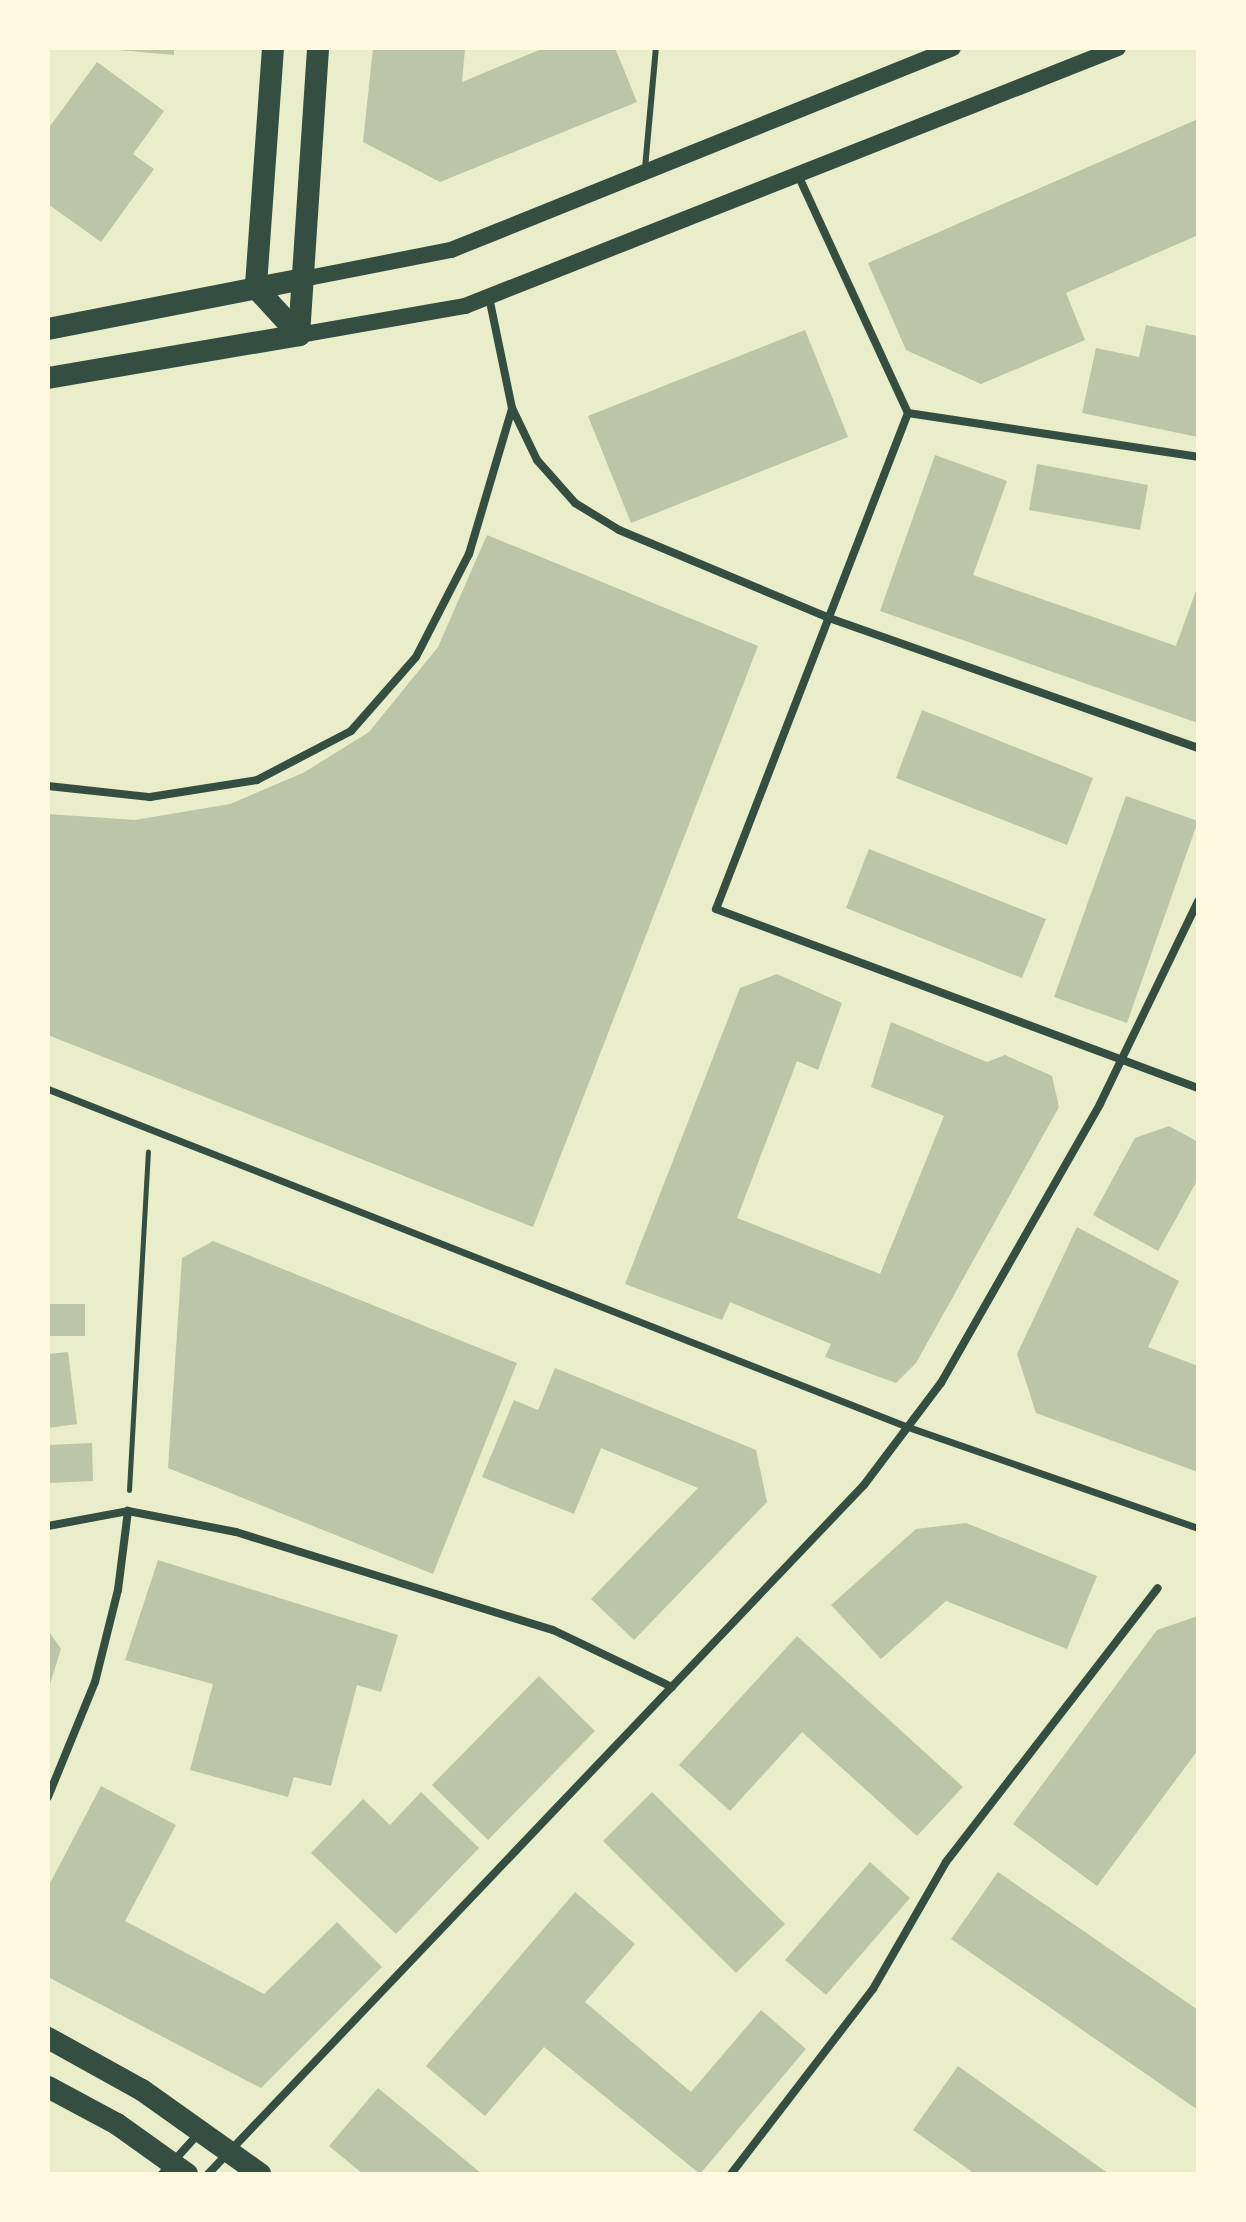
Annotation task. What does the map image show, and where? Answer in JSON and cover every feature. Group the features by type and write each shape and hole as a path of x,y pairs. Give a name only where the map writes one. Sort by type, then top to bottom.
{"highway":[{"path":"273,48 256,288 299,335"},
{"path":"299,335 318,48"},
{"path":"48,329 303,279"},
{"path":"48,378 299,335"},
{"path":"48,2038 142,2090 260,2174"},
{"path":"48,2087 117,2124 174,2170"}],"main road":[{"path":"303,279 451,250 953,48"},
{"path":"299,335 465,306 1118,48"}],"street":[{"path":"798,175 908,413 716,909 1198,1088"},
{"path":"489,297 512,408 537,460 575,503 619,530 829,618 1198,748"},
{"path":"48,786 150,797 257,780 351,731 416,657 469,554 512,408"},
{"path":"908,413 1198,457"},
{"path":"208,2174 864,1485 941,1383 1123,1060 1198,901"},
{"path":"48,1089 908,1427 1198,1528"},
{"path":"48,1526 128,1511 236,1532 553,1630 672,1687"},
{"path":"48,1797 95,1682 118,1590 128,1511"},
{"path":"731,2174 873,1989 946,1862 1158,1588"},
{"path":"174,2170 200,2131"}],"lane":[{"path":"644,172 656,48"}],"path":[{"path":"128,1511 150,1129"}],"building":[{"path":"95,48 174,48 174,55"},
{"path":"373,48 465,48 462,82 544,48 615,48 637,102 440,182 363,142"},
{"path":"97,62 164,111 133,154 154,169 101,242 48,204 48,129"},
{"path":"1198,119 1198,235 1066,293 1085,340 981,384 906,350 868,263"},
{"path":"1146,325 1198,336 1198,437 1082,413 1096,348 1139,357"},
{"path":"805,330 848,437 631,523 588,416"},
{"path":"935,455 1007,481 973,575 1176,646 1198,585 1198,723 880,611"},
{"path":"1037,464 1148,485 1140,530 1029,510"},
{"path":"487,535 758,646 533,1227 48,1035 48,814 135,820 230,804 303,773 369,732 438,647"},
{"path":"922,710 1093,778 1067,845 896,778"},
{"path":"1126,796 1198,821 1127,1023 1054,997"},
{"path":"869,849 1046,919 1022,978 846,908"},
{"path":"777,974 842,1003 818,1070 797,1061 737,1218 880,1274 944,1116 871,1087 891,1022 987,1062 1005,1055 1052,1076 1059,1107 916,1363 896,1383 825,1357 831,1344 730,1302 722,1320 625,1284 740,988"},
{"path":"1169,1126 1198,1142 1198,1179 1158,1251 1093,1215 1135,1138"},
{"path":"1077,1227 1179,1281 1148,1347 1198,1366 1198,1472 1036,1413 1017,1354"},
{"path":"213,1241 517,1363 433,1574 168,1468 182,1258"},
{"path":"48,1304 85,1304 85,1336 48,1336"},
{"path":"68,1352 77,1424 48,1428 48,1354"},
{"path":"555,1368 756,1450 767,1502 634,1640 591,1599 698,1488 601,1448 574,1514 482,1477 514,1400 538,1410"},
{"path":"92,1443 93,1481 48,1483 48,1445"},
{"path":"966,1523 1097,1576 1067,1649 946,1601 881,1659 831,1605 916,1529"},
{"path":"158,1560 398,1635 381,1692 357,1685 331,1786 294,1777 288,1797 190,1770 213,1684 125,1660"},
{"path":"1198,1616 1198,1750 1097,1886 1013,1824 1157,1630"},
{"path":"48,1630 61,1649 48,1690"},
{"path":"797,1636 963,1787 917,1836 802,1732 730,1811 679,1765"},
{"path":"539,1676 595,1731 488,1840 432,1785"},
{"path":"101,1786 176,1825 125,1921 264,1994 337,1922 382,1967 261,2088 48,1977 48,1887"},
{"path":"421,1792 479,1848 396,1934 311,1853 363,1799 390,1825"},
{"path":"652,1792 785,1924 736,1973 603,1841"},
{"path":"870,1862 910,1898 826,1995 785,1960"},
{"path":"998,1872 1198,2010 1198,2110 951,1939"},
{"path":"575,1892 635,1944 585,2002 691,2092 761,2010 806,2049 700,2174 544,2047 485,2116 426,2066"},
{"path":"958,2066 1109,2174 975,2174 913,2130"},
{"path":"378,2088 482,2174 363,2174 329,2146"}]}
